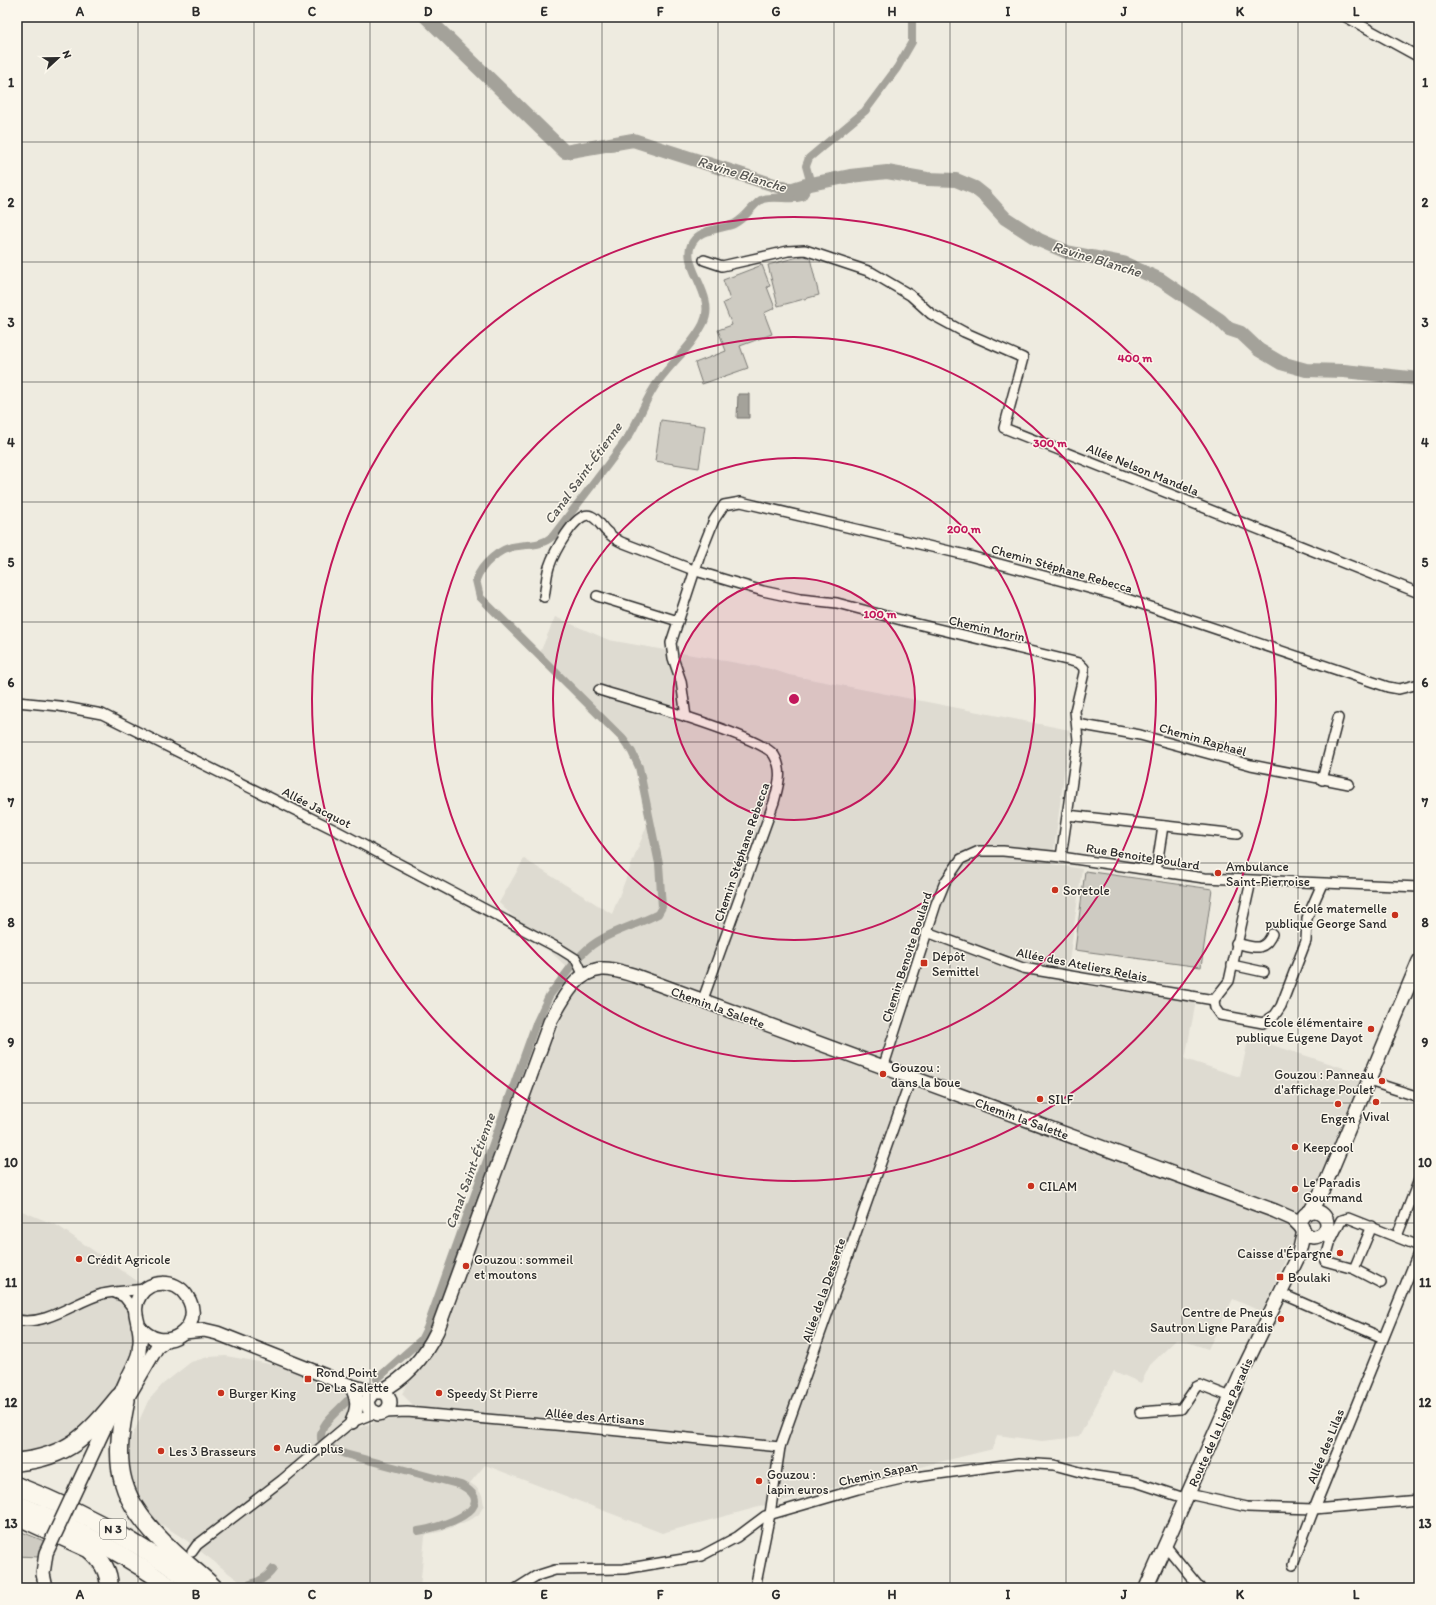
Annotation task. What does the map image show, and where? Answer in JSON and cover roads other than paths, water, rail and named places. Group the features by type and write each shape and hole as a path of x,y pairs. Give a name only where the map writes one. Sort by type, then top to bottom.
{"highway":[{"path":"17,1462 30,1461 55,1453 84,1437 122,1398"},
{"path":"122,1398 119,1465 123,1485 132,1504 144,1522 170,1549 214,1588"},
{"name":"N 3","path":"17,1486 65,1505 115,1530 169,1565 200,1588"},
{"name":"N 3","path":"17,1504 58,1520 107,1546 172,1588"},
{"path":"17,1516 89,1549 97,1556 109,1576 109,1588"}],"street":[{"path":"1346,17 1419,57"},
{"name":"Allée Nelson Mandela","path":"704,260 722,266 788,251 806,250 871,272 910,295 931,314 964,332 1023,358 1004,428 1419,593"},
{"name":"Chemin Stéphane Rebecca","path":"686,717 681,681 670,646 696,571 700,555 718,512 726,504 741,502 966,555 1118,596 1388,687 1399,689 1419,684"},
{"name":"Chemin Morin","path":"544,597 548,569 555,552 575,522 582,515 591,516 610,535 621,542 696,571 763,591 800,599 837,603 1079,663 1084,668 1084,673 1075,711 1078,740 1061,857"},
{"path":"597,596 678,621"},
{"name":"Chemin Stéphane Rebecca","path":"599,690 686,717 756,742 769,750 778,762 780,779 702,1002"},
{"name":"Allée Jacquot","path":"17,702 59,706 102,714 337,831 560,949 576,959 584,976"},
{"path":"1322,780 1338,718"},
{"name":"Chemin Raphaël","path":"1077,724 1140,735 1252,765 1322,780 1349,784"},
{"path":"1067,815 1237,834"},
{"path":"1156,871 1163,826"},
{"name":"Rue Benoite Boulard","path":"961,859 979,851 1004,851 1061,857 1204,878 1419,887"},
{"name":"Chemin Benoite Boulard","path":"883,1068 927,932 945,882 961,859"},
{"path":"1251,881 1236,943 1229,981 1214,1000 1215,1008 1220,1014 1263,1023 1275,1015 1281,1006 1306,941 1307,918 1322,884"},
{"name":"Allée des Ateliers Relais","path":"927,932 1023,968 1214,1000"},
{"path":"1236,943 1257,948 1262,947 1269,942 1272,934"},
{"path":"1381,1283 1354,1269 1325,1261 1315,1234 1302,1220 1313,1214 1419,961"},
{"path":"1232,965 1264,972"},
{"name":"Chemin la Salette","path":"379,1402 421,1359 437,1331 550,1022 571,987 584,976 602,969 618,971 1275,1211 1293,1219 1315,1234"},
{"name":"Allée de la Desserte","path":"755,1588 770,1514 780,1447 912,1078"},
{"path":"1369,1081 1419,1097"},
{"path":"1397,1236 1419,1180"},
{"name":"Chemin la Salette","path":"1275,1211 1313,1214"},
{"path":"1313,1214 1327,1224 1324,1232 1315,1234"},
{"path":"1315,1234 1341,1220 1348,1218 1372,1226 1419,1246"},
{"path":"1354,1269 1372,1226"},
{"name":"Route de la Ligne Paradis","path":"1146,1588 1280,1293 1298,1257 1315,1234"},
{"name":"Allée des Lilas","path":"1293,1564 1419,1251"},
{"path":"17,1320 32,1320 48,1317 102,1295 145,1289 162,1283 179,1287 190,1301 192,1310 189,1325 184,1332 173,1339 166,1340 150,1337 138,1325"},
{"path":"135,1311 138,1299 145,1289"},
{"path":"46,1588 43,1574 46,1553 122,1398 138,1354 141,1336 135,1311 124,1297 114,1293"},
{"path":"1280,1293 1383,1338"},
{"path":"192,1310 217,1333"},
{"path":"184,1332 204,1330 217,1333 351,1386 379,1402 352,1422 282,1480 197,1545 192,1552"},
{"path":"122,1398 157,1347 166,1340"},
{"path":"1140,1412 1181,1409 1196,1387 1200,1385 1232,1397"},
{"path":"351,1386 358,1401 358,1408 352,1422"},
{"name":"Allée des Artisans","path":"379,1402 407,1412 780,1447"},
{"path":"53,1588 50,1574 53,1555 99,1447"},
{"name":"Chemin Sapan","path":"517,1588 536,1576 555,1570 624,1568 701,1556 728,1542 760,1518 858,1489 901,1479 1019,1463 1054,1466 1095,1476 1136,1482 1181,1497 1193,1495 1247,1508 1314,1509 1419,1500"},
{"path":"1165,1545 1200,1588"}],"waterway":[{"name":"Ravine Blanche","path":"426,17 565,152 633,140 790,190 806,185 850,176 887,172 927,179 956,180 975,188 985,196 1005,218 1039,240 1067,252 1123,263 1161,280 1220,320 1229,329 1241,333 1259,350 1281,363 1306,370 1344,371 1419,379"},
{"name":"Canal Saint-Étienne","path":"582,954 590,947 608,936 658,914 662,907 659,864 639,767 632,752 623,739 480,597 476,580 482,568 498,553 511,547 544,542 553,536 628,437 647,400 665,372 699,332 706,312 706,301 690,258 690,248 695,239 708,231 734,224 743,218 757,203 763,199 802,197 811,184 806,166 809,158 865,111 897,68 912,42 912,17"},
{"name":"Canal Saint-Étienne","path":"377,1379 421,1340 427,1328 535,1026 549,996 575,962"},
{"name":"Canal Saint-Étienne","path":"321,1439 321,1433 326,1423 347,1401"},
{"name":"Canal Saint-Étienne","path":"330,1448 345,1454 461,1485 472,1493 475,1501 471,1509 463,1516 439,1526 418,1531"},
{"name":"Canal Saint-Étienne","path":"237,1588 261,1580 273,1569"}],"place":[{"name":"Ambulance Saint-Pierroise","path":"1218,873"},
{"name":"Soretole","path":"1055,890"},
{"name":"École maternelle publique George Sand","path":"1395,915"},
{"name":"Dépôt Semittel","path":"924,963"},
{"name":"École élémentaire publique Eugene Dayot","path":"1371,1029"},
{"name":"Gouzou : dans la boue","path":"883,1074"},
{"name":"Gouzou : Panneau d'affichage Poulet","path":"1382,1081"},
{"name":"SILF","path":"1040,1099"},
{"name":"Vival","path":"1376,1102"},
{"name":"Engen","path":"1338,1104"},
{"name":"Keepcool","path":"1295,1147"},
{"name":"CILAM","path":"1031,1186"},
{"name":"Le Paradis Gourmand","path":"1295,1189"},
{"name":"Caisse d'Épargne","path":"1340,1253"},
{"name":"Crédit Agricole","path":"79,1259"},
{"name":"Gouzou : sommeil et moutons","path":"466,1266"},
{"name":"Boulaki","path":"1280,1277"},
{"name":"Centre de Pneus Sautron Ligne Paradis","path":"1281,1319"},
{"name":"Rond Point De La Salette","path":"308,1379"},
{"name":"Burger King","path":"221,1393"},
{"name":"Speedy St Pierre","path":"439,1393"},
{"name":"Audio plus","path":"277,1448"},
{"name":"Les 3 Brasseurs","path":"161,1451"},
{"name":"Gouzou : lapin euros","path":"759,1481"}]}
